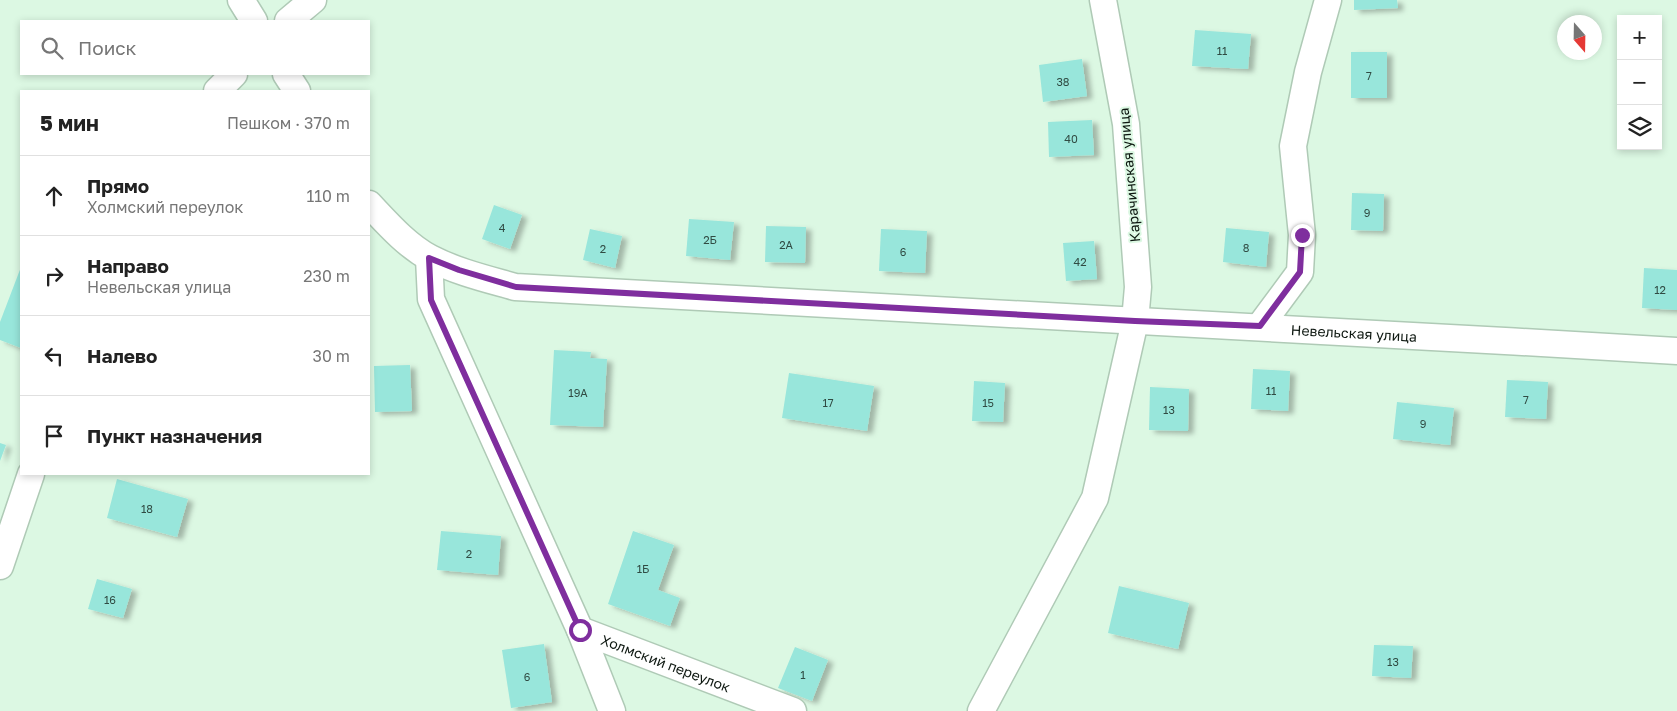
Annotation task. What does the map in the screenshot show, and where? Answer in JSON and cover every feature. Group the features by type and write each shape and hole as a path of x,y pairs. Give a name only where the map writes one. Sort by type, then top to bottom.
{"street":[{"path":"241,0 253,20"},
{"path":"289,20 313,0"},
{"name":"Карачинская улица","path":"981,711 1094,498 1135,321 1138,287 1126,124 1103,0"},
{"path":"1260,326 1300,272 1302,235 1293,146 1308,72 1328,0"},
{"path":"218,90 233,75"},
{"path":"287,75 296,90"},
{"name":"Невельская улица","path":"370,205 401,237 429,258 459,270 516,287 1135,321 1260,326 1677,351"},
{"path":"429,258 431,300 580,630 612,711"},
{"path":"0,566 31,475"},
{"name":"Холмский переулок","path":"580,630 793,711"}],"building":[{"path":"1354,0 1397,0 1398,8 1354,10"},
{"path":"1195,30 1251,34 1248,69 1192,66"},
{"path":"1351,52 1387,52 1387,98 1351,98"},
{"path":"1082,59 1087,96 1043,102 1039,65"},
{"path":"1092,120 1094,155 1049,157 1048,122"},
{"path":"1352,193 1384,194 1383,231 1351,230"},
{"path":"494,205 522,215 510,249 482,239"},
{"path":"689,219 734,222 730,260 686,256"},
{"path":"766,226 806,227 805,263 765,262"},
{"path":"1226,228 1269,232 1266,267 1223,262"},
{"path":"590,229 622,236 615,268 583,260"},
{"path":"881,229 927,231 925,273 879,271"},
{"path":"1094,241 1097,279 1066,281 1063,243"},
{"path":"1644,268 1677,270 1677,310 1642,308"},
{"path":"20,270 20,348 0,340 0,322"},
{"path":"554,350 591,352 590,358 607,359 603,427 550,425"},
{"path":"410,365 412,411 375,412 374,366"},
{"path":"1253,369 1290,371 1288,411 1251,409"},
{"path":"789,373 874,386 867,431 782,418"},
{"path":"1507,380 1548,382 1546,419 1505,417"},
{"path":"974,381 1005,383 1003,422 972,421"},
{"path":"1150,387 1189,389 1188,431 1149,430"},
{"path":"1397,402 1454,408 1450,445 1393,439"},
{"path":"0,443 6,445 0,461"},
{"path":"117,479 188,499 177,537 107,518"},
{"path":"441,531 501,536 498,575 437,570"},
{"path":"633,531 674,545 658,590 680,598 670,626 608,604"},
{"path":"97,579 132,589 123,618 88,609"},
{"path":"1119,586 1189,603 1178,649 1108,633"},
{"path":"544,644 552,702 511,708 502,650"},
{"path":"1374,645 1413,646 1411,678 1372,676"},
{"path":"795,647 828,660 812,701 778,688"}],"route":[{"path":"580,630 431,300 429,258 459,270 516,287 1135,321 1260,326 1300,272 1302,235"}]}
